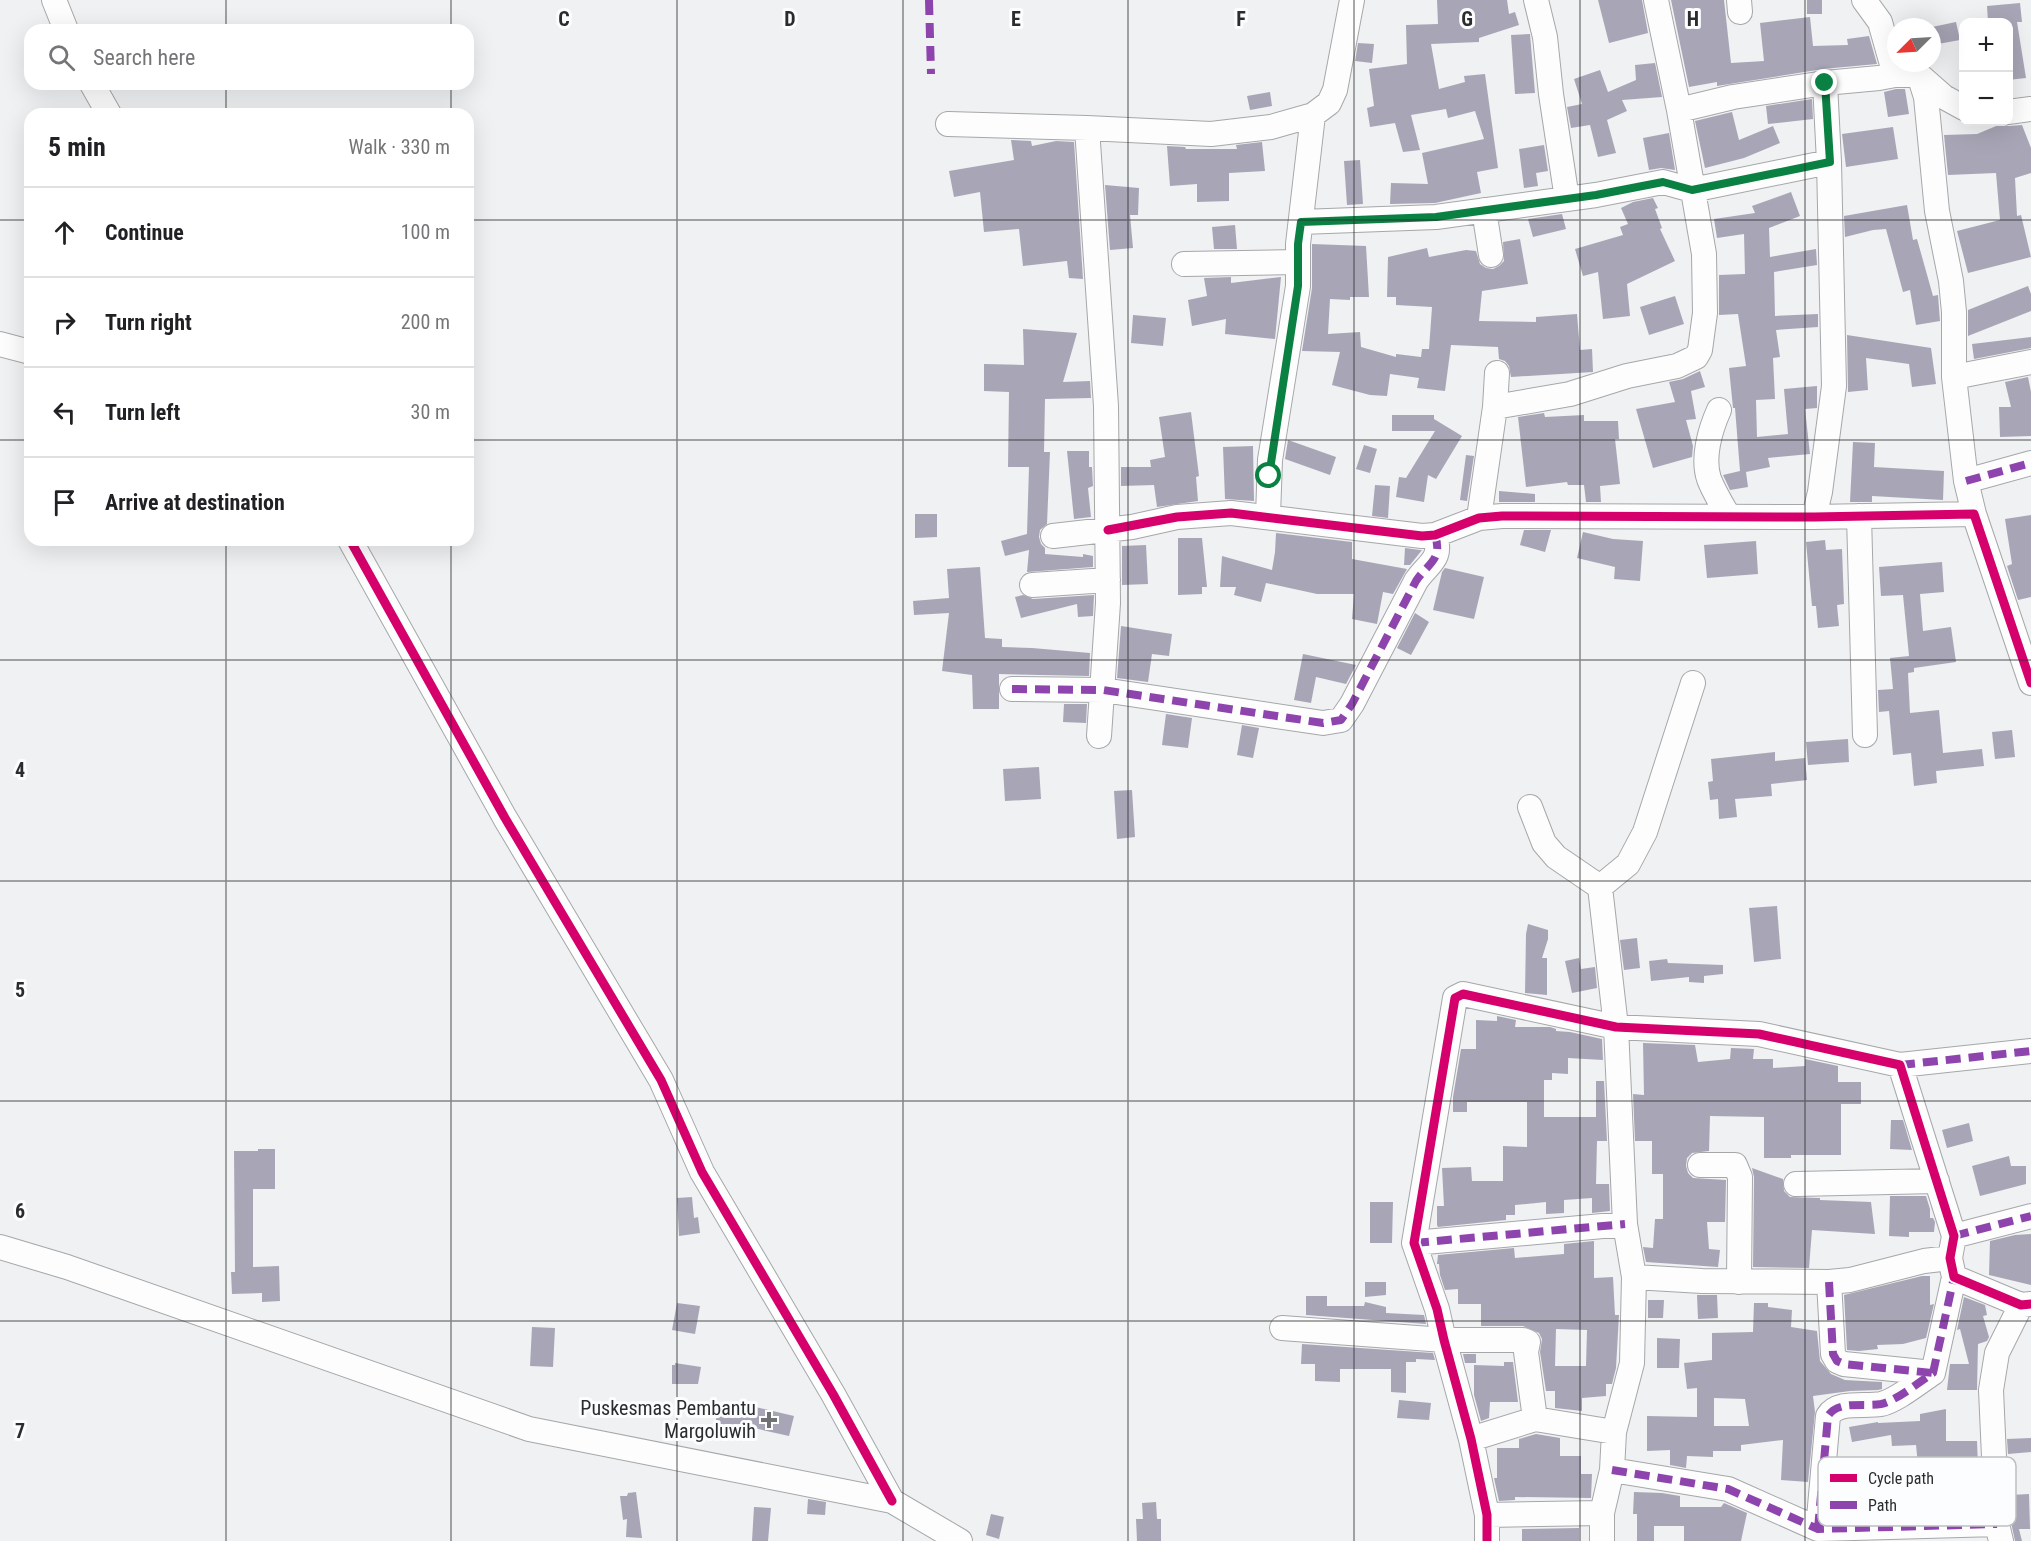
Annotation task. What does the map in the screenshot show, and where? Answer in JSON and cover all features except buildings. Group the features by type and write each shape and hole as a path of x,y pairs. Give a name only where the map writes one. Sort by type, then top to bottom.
{"street":[{"path":"54,0 64,24"},
{"path":"948,124 1211,134 1271,127 1312,115 1329,103 1335,90 1352,0"},
{"path":"1536,0 1545,37 1567,199"},
{"path":"1495,407 1570,394 1628,376 1677,366 1696,357 1700,350 1705,313 1704,254 1679,110 1656,0"},
{"path":"1864,0 1880,22 1907,75 1926,97 1937,211 1951,280 1954,312 1954,377 1966,481 1974,514 2031,683"},
{"path":"1679,110 1733,97 1825,83 1907,75 1959,105"},
{"path":"1814,517 1820,492 1834,386 1830,162 1825,83"},
{"path":"95,90 106,108"},
{"path":"1268,516 1270,460 1295,308 1312,115"},
{"path":"1088,128 1106,406 1108,580 1099,736"},
{"path":"1301,222 1436,217 1567,199 1663,182 1692,190 1830,162"},
{"path":"1484,210 1491,255"},
{"path":"1184,264 1298,262"},
{"path":"0,344 24,350"},
{"path":"1954,377 2031,362"},
{"path":"1479,519 1495,407 1497,373"},
{"path":"1719,410 1710,430 1707,463 1709,478 1729,517"},
{"path":"1966,481 2031,463"},
{"path":"1053,536 1108,530 1212,513 1268,516 1404,536 1436,536 1479,519 1502,516 1814,517 1974,514"},
{"path":"1859,516 1865,735"},
{"path":"1012,689 1103,690 1323,723 1341,720 1352,704 1416,581 1423,570 1436,559 1438,545 1436,536"},
{"path":"353,546 505,818 661,1080 702,1172 892,1501"},
{"path":"1032,585 1108,580"},
{"path":"1600,887 1628,864 1645,832 1693,683"},
{"path":"1530,807 1544,843 1556,857 1600,887 1616,1027 1625,1224 1634,1277 1632,1363 1614,1432 1612,1470 1602,1513 1602,1541"},
{"path":"1487,1541 1487,1515 1471,1439 1437,1309 1414,1243 1455,998 1464,994 1616,1027 1759,1034 1900,1065 2031,1051"},
{"path":"1824,1457 1828,1416 1832,1411 1838,1407 1883,1404 1933,1373 1953,1257 1937,1181 1900,1065"},
{"path":"1700,1165 1735,1165 1740,1177 1739,1282"},
{"path":"1796,1184 1937,1181"},
{"path":"1634,1277 1739,1282 1850,1280 1924,1261 1953,1257 2031,1216"},
{"path":"1414,1243 1625,1224"},
{"path":"0,1247 67,1267 529,1429 892,1501 960,1541"},
{"path":"1953,1257 2026,1305 1997,1353 1991,1390 1995,1457"},
{"path":"1829,1282 1833,1354 1837,1361 1844,1364 1933,1373"},
{"path":"1282,1328 1444,1340 1523,1340 1528,1342 1526,1352 1535,1419"},
{"path":"1471,1439 1535,1419 1614,1432"},
{"path":"1612,1470 1728,1489 1818,1528 1999,1532"},
{"path":"1487,1515 1602,1513"}],"marked path":[{"path":"929,0 931,74"},
{"path":"1966,481 2031,463"},
{"path":"1012,689 1103,690 1323,723 1341,720 1352,704 1416,581 1436,556 1435,535"},
{"path":"1900,1065 2031,1051"},
{"path":"1954,1236 2031,1216"},
{"path":"1414,1243 1625,1224"},
{"path":"1824,1457 1828,1416 1832,1411 1845,1406 1887,1402 1933,1373 1954,1277"},
{"path":"1829,1282 1833,1354 1837,1361 1844,1364 1933,1373"},
{"path":"1612,1470 1728,1489 1818,1529 1925,1526"}],"cycle path":[{"path":"1108,530 1177,517 1231,513 1422,536 1435,535 1479,518 1502,516 1814,517 1974,514 2031,683"},
{"path":"353,546 505,818 661,1080 702,1172 833,1394 892,1501"},
{"path":"1487,1541 1487,1515 1471,1439 1437,1309 1414,1243 1455,998 1463,994 1616,1027 1759,1034 1900,1065 1954,1236 1950,1258 1954,1277 2021,1305 2031,1304"}],"place":[{"name":"Puskesmas Pembantu Margoluwih","path":"769,1420"}],"route":[{"path":"1269,476 1298,286 1298,244 1301,222 1436,217 1596,195 1663,182 1692,190 1830,162 1825,83"}]}
